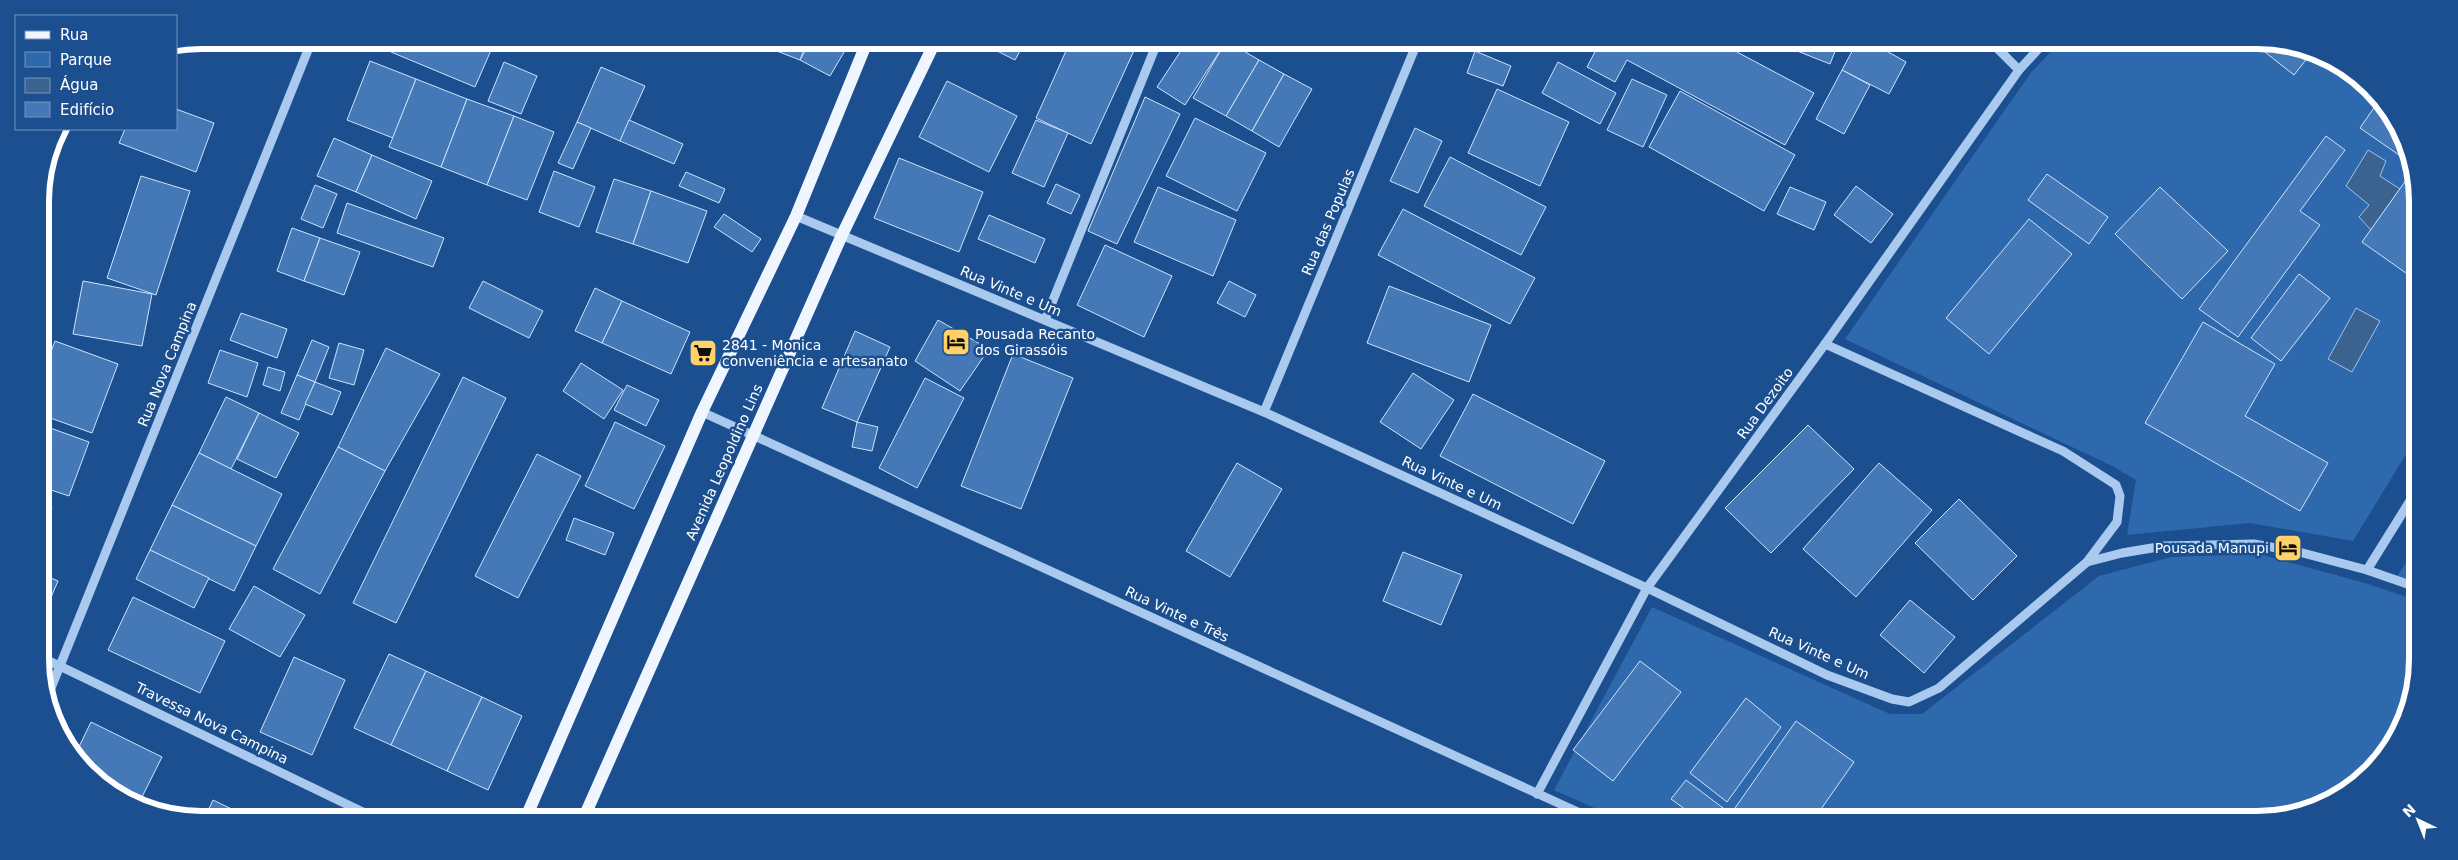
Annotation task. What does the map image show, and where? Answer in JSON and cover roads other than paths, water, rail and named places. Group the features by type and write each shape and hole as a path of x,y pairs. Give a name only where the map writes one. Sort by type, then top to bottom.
{"main road":[{"path":"529,811 702,412 796,216 864,49"},
{"name":"Avenida Leopoldino Lins","path":"588,811 752,434 842,234 932,49"}],"street":[{"name":"Rua Nova Campina","path":"52,686 308,49"},
{"path":"1045,320 1154,49"},
{"name":"Rua das Populas","path":"1264,412 1415,49"},
{"path":"1998,49 2019,70"},
{"name":"Rua Dezoito","path":"1537,794 1647,588 1825,344 2019,70 2038,49"},
{"name":"Rua Vinte e Um","path":"796,216 1264,412 1647,588 1827,675 1892,699 1909,702 1939,688 1979,652 2030,613 2087,562 2117,522 2120,496 2116,485 2063,451 1825,344"},
{"name":"Rua Vinte e Três","path":"702,412 1575,811"},
{"path":"2368,570 2409,503"},
{"path":"2087,562 2122,553 2164,546 2254,544 2299,552 2368,570 2409,585"},
{"name":"Travessa Nova Campina","path":"49,660 361,811"}],"water":[{"path":"2368,150 2386,161 2380,176 2400,189 2371,230 2359,217 2369,205 2346,186"},
{"path":"2356,308 2380,321 2352,372 2328,359"}],"place":[{"name":"Pousada Recanto dos Girassóis","path":"956,342"},
{"name":"2841 - Monica conveniência e artesanato","path":"703,353"},
{"name":"Pousada Manupi","path":"2288,548"}]}
